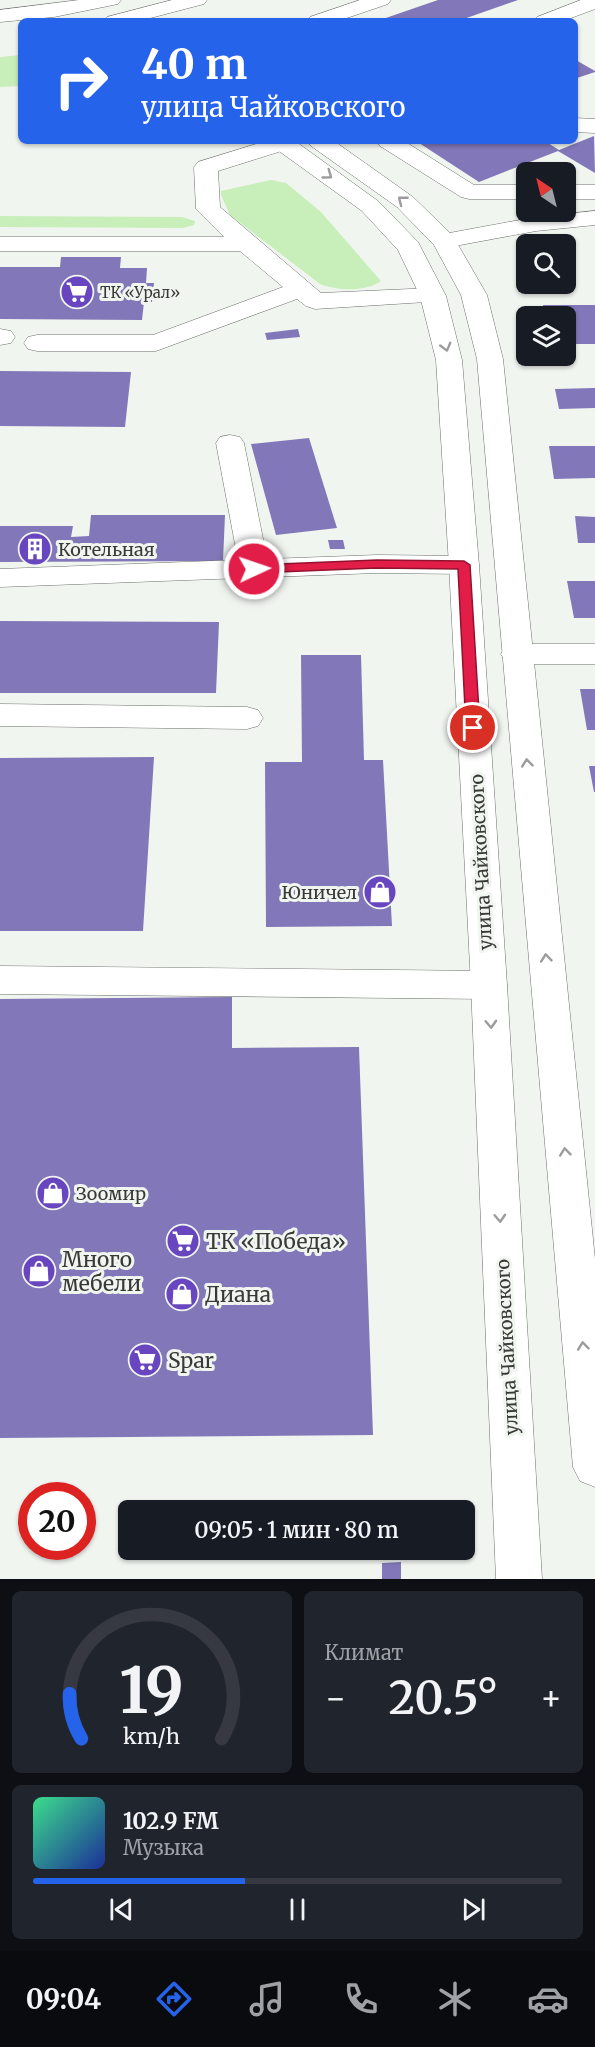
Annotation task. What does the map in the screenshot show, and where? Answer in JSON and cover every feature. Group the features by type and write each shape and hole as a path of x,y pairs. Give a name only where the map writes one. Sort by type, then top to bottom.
{"main road":[{"path":"16,0 75,18"},
{"path":"0,16 54,11 111,0"},
{"path":"132,18 197,0"},
{"path":"326,18 381,0"},
{"path":"552,18 595,2"},
{"path":"54,11 94,12 117,18"},
{"path":"0,36 18,34"},
{"path":"578,125 595,126"},
{"path":"276,144 206,167 208,209 315,301 433,296"},
{"name":"улица Чайковского","path":"285,144 370,206 409,247 433,296 449,360 464,565 489,985 519,1579"},
{"path":"323,144 405,202 444,241 474,295 490,358 516,654 595,1467"},
{"path":"393,144 469,192 516,192"},
{"path":"576,192 595,192"},
{"path":"409,247 536,224 595,218"},
{"path":"0,244 246,244"},
{"path":"37,343 156,343 301,290"},
{"path":"230,443 254,569"},
{"path":"0,578 377,564 464,565"},
{"path":"516,654 595,654"},
{"path":"0,715 247,718"},
{"path":"0,980 489,985"}],"green space":[{"path":"18,55 18,86 0,87 0,57"},
{"path":"271,180 286,183 321,212 381,281 360,289 335,288 320,284 230,215 221,191"},
{"path":"0,216 182,217 195,221 194,225 183,228 0,227"}],"building":[{"path":"438,0 518,0 467,18 386,18"},
{"path":"578,61 595,71 578,78"},
{"path":"594,136 595,173 558,151 530,162 516,162 516,167 479,182 421,144 550,144 559,150"},
{"name":"ТК «Урал»","path":"61,257 121,257 120,268 147,268 146,283 154,283 152,302 144,302 142,320 0,319 0,267 60,267"},
{"path":"595,305 595,344 576,344 576,306 543,306"},
{"path":"298,329 300,337 267,340 265,333"},
{"path":"0,371 131,372 125,427 0,426"},
{"path":"595,388 595,408 559,409 555,389"},
{"path":"309,438 337,528 276,535 251,444"},
{"path":"549,446 595,446 595,478 554,479"},
{"path":"91,515 225,515 223,561 0,562 0,526 73,526 71,537 89,536"},
{"path":"575,516 595,517 595,543 578,543"},
{"path":"328,540 343,540 345,549 330,549"},
{"path":"567,581 595,581 595,618 574,618"},
{"path":"0,621 219,622 216,693 0,693"},
{"path":"301,655 361,655 364,760 383,760 392,926 266,927 265,762 302,762"},
{"path":"580,689 595,689 595,730 587,730"},
{"path":"154,757 143,931 0,931 0,758"},
{"path":"589,766 595,766 595,792 594,792"},
{"name":"ТК «Победа»","path":"232,997 232,1048 359,1047 373,1435 0,1438 0,999"},
{"path":"401,1562 401,1579 382,1579 382,1563"}],"place":[{"name":"ТК «Урал»","path":"77,292"},
{"name":"Котельная","path":"35,549"},
{"name":"Юничел","path":"380,892"},
{"name":"Зоомир","path":"53,1193"},
{"name":"ТК «Победа»","path":"183,1241"},
{"name":"Много мебели","path":"39,1271"},
{"name":"Диана","path":"182,1294"},
{"name":"Spar","path":"145,1360"}],"route":[{"path":"254,569 377,564 464,565 473,728"}]}
